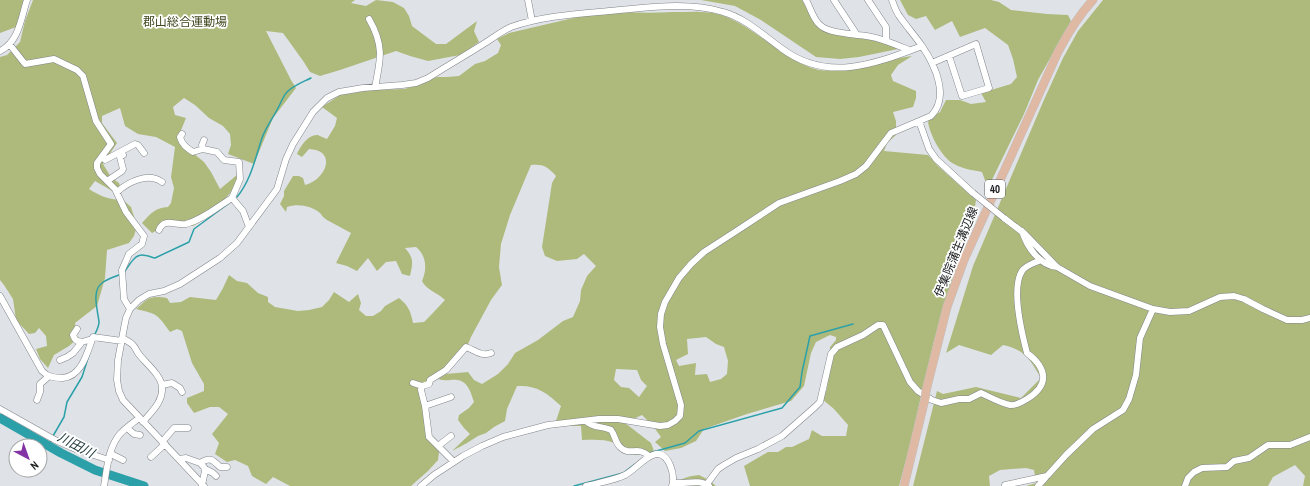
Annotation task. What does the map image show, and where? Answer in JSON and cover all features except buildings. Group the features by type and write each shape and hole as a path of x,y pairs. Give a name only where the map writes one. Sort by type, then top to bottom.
{"main road":[{"name":"伊集院蒲生溝辺線","path":"904,486 947,307 964,260 1066,35 1080,14 1093,0"}],"street":[{"path":"0,51 10,45 16,37 27,0"},
{"path":"528,0 532,21"},
{"path":"806,0 814,18 818,24 824,28 841,33 869,36 909,50"},
{"path":"834,0 857,35"},
{"path":"868,0 886,27 886,41"},
{"path":"420,486 454,462 482,446 503,437 548,425 599,419 618,419 668,426 676,421 681,414 681,405 663,344 660,327 661,314 665,302 679,278 704,252 779,203 856,174 866,166 891,133 930,116 935,112 939,102 940,91 932,63 922,46 898,15 892,0"},
{"path":"203,485 122,400 117,380 118,360 126,318 130,309 139,300 149,294 164,291 180,284 220,258 237,243 277,189 286,159 293,144 313,112 327,98 339,92 416,83 428,78 509,28 532,21 572,15 628,10 668,7 697,7 724,12 740,18 783,50 818,66 835,68 854,67 922,46"},
{"path":"369,19 376,32 379,43 380,64 375,87"},
{"path":"932,63 976,44 989,88 962,96 949,56"},
{"path":"10,45 26,64 54,59 77,70 83,76 96,121 111,144 97,163 97,168 100,174 115,189 126,212 144,236 142,244 129,254 122,270 124,299 130,309"},
{"path":"918,121 929,149 936,159 973,193 1022,231 1057,267 1090,286 1153,309 1170,312 1189,311 1220,297 1234,296 1244,299 1287,320 1302,320 1310,318"},
{"path":"158,230 164,223 169,222 186,224 207,215 232,198 240,179 239,162 224,160 217,152 203,149 193,152 181,142 180,137 182,134"},
{"path":"203,149 202,145 204,140"},
{"path":"102,157 105,160 135,144 138,145 144,153"},
{"path":"107,181 122,171 123,169 120,157 123,155"},
{"path":"117,192 122,188 144,178 152,177 162,182"},
{"path":"232,198 243,211 249,227"},
{"path":"1022,231 1027,246 1040,260 1050,267 1057,267"},
{"path":"586,486 624,475 649,456 658,454 663,456 669,462 673,473 673,484 689,482 708,485 718,469 736,458 758,449 782,436 815,407 820,402 831,354 837,347 863,335 878,325 883,325 910,382 918,391 932,400 941,403 959,398 969,399 981,393 1011,405 1019,403 1035,394 1040,388 1044,378 1041,368 1036,360 1027,353 1018,304 1018,283 1022,271 1026,266 1040,260"},
{"path":"0,296 42,371 48,377 70,377 77,372 82,365 92,339"},
{"path":"1038,486 1093,428 1123,410 1129,398 1136,375 1140,338 1153,309"},
{"path":"77,328 73,335 74,339 77,341 82,342 92,339 93,337 122,339 133,345 138,354 147,362 162,384 160,400 156,406 141,420 127,428 119,435 114,444 108,462 104,486"},
{"path":"60,360 73,353 82,342"},
{"path":"413,383 422,386 428,384 430,380 446,370 466,347 482,355 491,353"},
{"path":"37,400 40,392 40,384 48,377"},
{"path":"162,384 172,383 180,388 182,392"},
{"path":"422,386 421,390 429,436 454,462"},
{"path":"425,406 451,397"},
{"path":"0,409 56,440 108,462"},
{"path":"586,421 589,424 606,427 611,430 616,443 622,449 628,452 639,450 649,456"},
{"path":"127,428 134,434 140,434"},
{"path":"151,457 164,443 174,428 188,428"},
{"path":"438,446 451,436"},
{"path":"1185,486 1188,478 1194,472 1202,468 1227,467 1234,461 1249,458 1268,445 1290,445 1310,437"},
{"path":"111,454 123,460"},
{"path":"179,459 186,458 200,463 205,470 216,476"},
{"path":"200,463 206,459 212,460 220,467 227,467"},
{"path":"203,485 205,470"},
{"path":"1005,485 1046,476"}],"green space":[{"path":"0,0 30,0 20,29 16,27 0,33"},
{"name":"郡山総合運動場","path":"33,0 355,0 351,3 366,6 376,0 393,2 404,8 409,16 412,26 436,44 446,44 477,21 474,31 479,42 460,55 428,61 396,51 320,76 310,72 283,33 266,31 296,88 273,118 254,164 228,154 231,145 230,134 223,126 209,118 195,105 184,98 173,107 175,115 186,118 177,140 204,162 220,189 243,170 242,180 207,218 193,226 178,226 169,224 152,233 142,223 148,216 160,209 168,207 171,203 174,188 171,177 175,147 156,137 138,134 125,126 120,108 102,116 102,123 117,143 103,164 111,177 119,183 122,192 116,193 95,181 89,189 105,197 122,199 131,207 137,226 134,236 129,243 107,250 105,278 97,306 75,323 77,339 54,355 48,368 40,359 36,349 47,346 46,336 39,328 35,333 29,334 16,320 13,299 0,280 0,57 7,55 20,42 25,21"},
{"path":"701,0 802,0 817,25 884,42 898,49 859,57 840,59 816,57 761,20 735,6"},
{"path":"900,0 991,0 999,2 1011,10 1068,15 1071,21 1038,80 1024,114 989,186 986,183 982,172 957,166 945,157 934,139 928,122 931,117 940,112 946,100 960,100 971,104 986,102 981,93 1011,84 1017,77 1008,45 985,28 960,37 952,21 935,30 926,16 916,19 908,15"},
{"path":"1103,0 1310,0 1310,486 1303,486 1305,476 1295,465 1273,477 1268,486 1026,486 1036,483 1034,470 1026,468 1000,470 989,476 990,486 913,486 937,391 943,394 976,387 1021,398 1041,378 1030,361 1022,353 1011,347 1003,345 991,355 959,345 946,353 973,266 1043,102 1063,58 1078,31"},
{"path":"624,12 706,12 718,14 749,29 794,60 806,66 821,70 855,69 912,56 898,65 891,75 893,81 916,91 916,98 913,107 893,112 896,121 896,135 887,143 884,151 928,155 976,200 971,231 955,271 934,341 911,442 899,486 750,486 744,466 768,452 778,452 786,447 792,447 809,439 812,430 822,436 846,436 848,425 834,409 822,399 827,389 830,347 836,340 836,337 830,335 816,342 811,353 804,386 791,401 704,429 696,441 681,448 665,451 655,442 661,437 642,415 625,423 651,443 655,454 631,455 620,446 609,441 582,440 581,426 565,426 555,424 561,406 551,397 536,388 517,386 507,409 505,421 452,451 470,434 458,420 459,415 469,408 474,402 468,388 461,381 438,379 446,374 468,372 474,380 482,384 498,374 508,364 515,353 538,340 563,321 573,317 580,301 581,290 587,276 596,266 584,254 577,259 557,261 545,256 542,247 552,183 556,176 545,166 539,165 531,165 510,215 501,244 499,267 502,285 491,300 466,349 426,384 422,395 426,430 440,445 438,460 428,471 411,486 290,486 273,477 266,484 252,476 248,466 235,460 227,462 215,454 219,443 212,434 228,414 219,407 210,407 194,413 187,403 187,398 204,391 204,384 192,363 182,331 177,329 170,332 159,318 149,312 136,309 153,297 167,298 170,303 181,302 190,297 216,300 229,275 237,281 247,283 258,293 268,297 268,302 275,307 298,311 309,310 322,307 334,292 349,302 358,294 361,303 359,310 366,316 373,316 381,311 385,306 399,298 409,309 413,323 424,322 445,300 426,287 422,281 425,272 425,263 420,251 416,247 405,248 412,261 410,276 402,274 396,261 386,262 377,271 368,258 357,271 336,263 351,233 327,220 313,209 300,205 291,206 287,207 286,212 280,204 284,196 284,191 293,176 303,178 305,185 313,182 319,177 326,165 326,159 323,154 318,151 309,149 302,157 297,154 302,145 314,135 327,139 335,126 337,118 322,107 340,95 371,90 404,89 437,77 459,76 475,64 485,61 498,53 501,45 497,39 509,33 592,14","holes":["706,337 716,344 724,347 728,361 727,374 721,379 710,382 707,374 695,375 696,363 679,366 676,360 688,354 687,339","616,369 637,370 641,380 647,386 639,397 629,388 621,387 614,380"]},
{"path":"699,475 709,480 716,486 674,486 682,479"}],"waterway":[{"path":"237,197 246,184 262,138 284,95 293,87 311,78"},
{"path":"125,271 139,255 155,258 189,242 194,229 232,201"},
{"path":"95,334 99,322 96,301 97,291 102,283 119,275"},
{"path":"649,453 685,443 699,431 782,408 800,387 810,336 853,324"},
{"path":"53,436 64,417 67,402 82,377 89,355"},
{"name":"川田川","path":"0,418 61,453 95,470 144,486"},
{"name":"川田川","path":"48,446 51,441"},
{"path":"574,486 623,473 635,464"}]}
